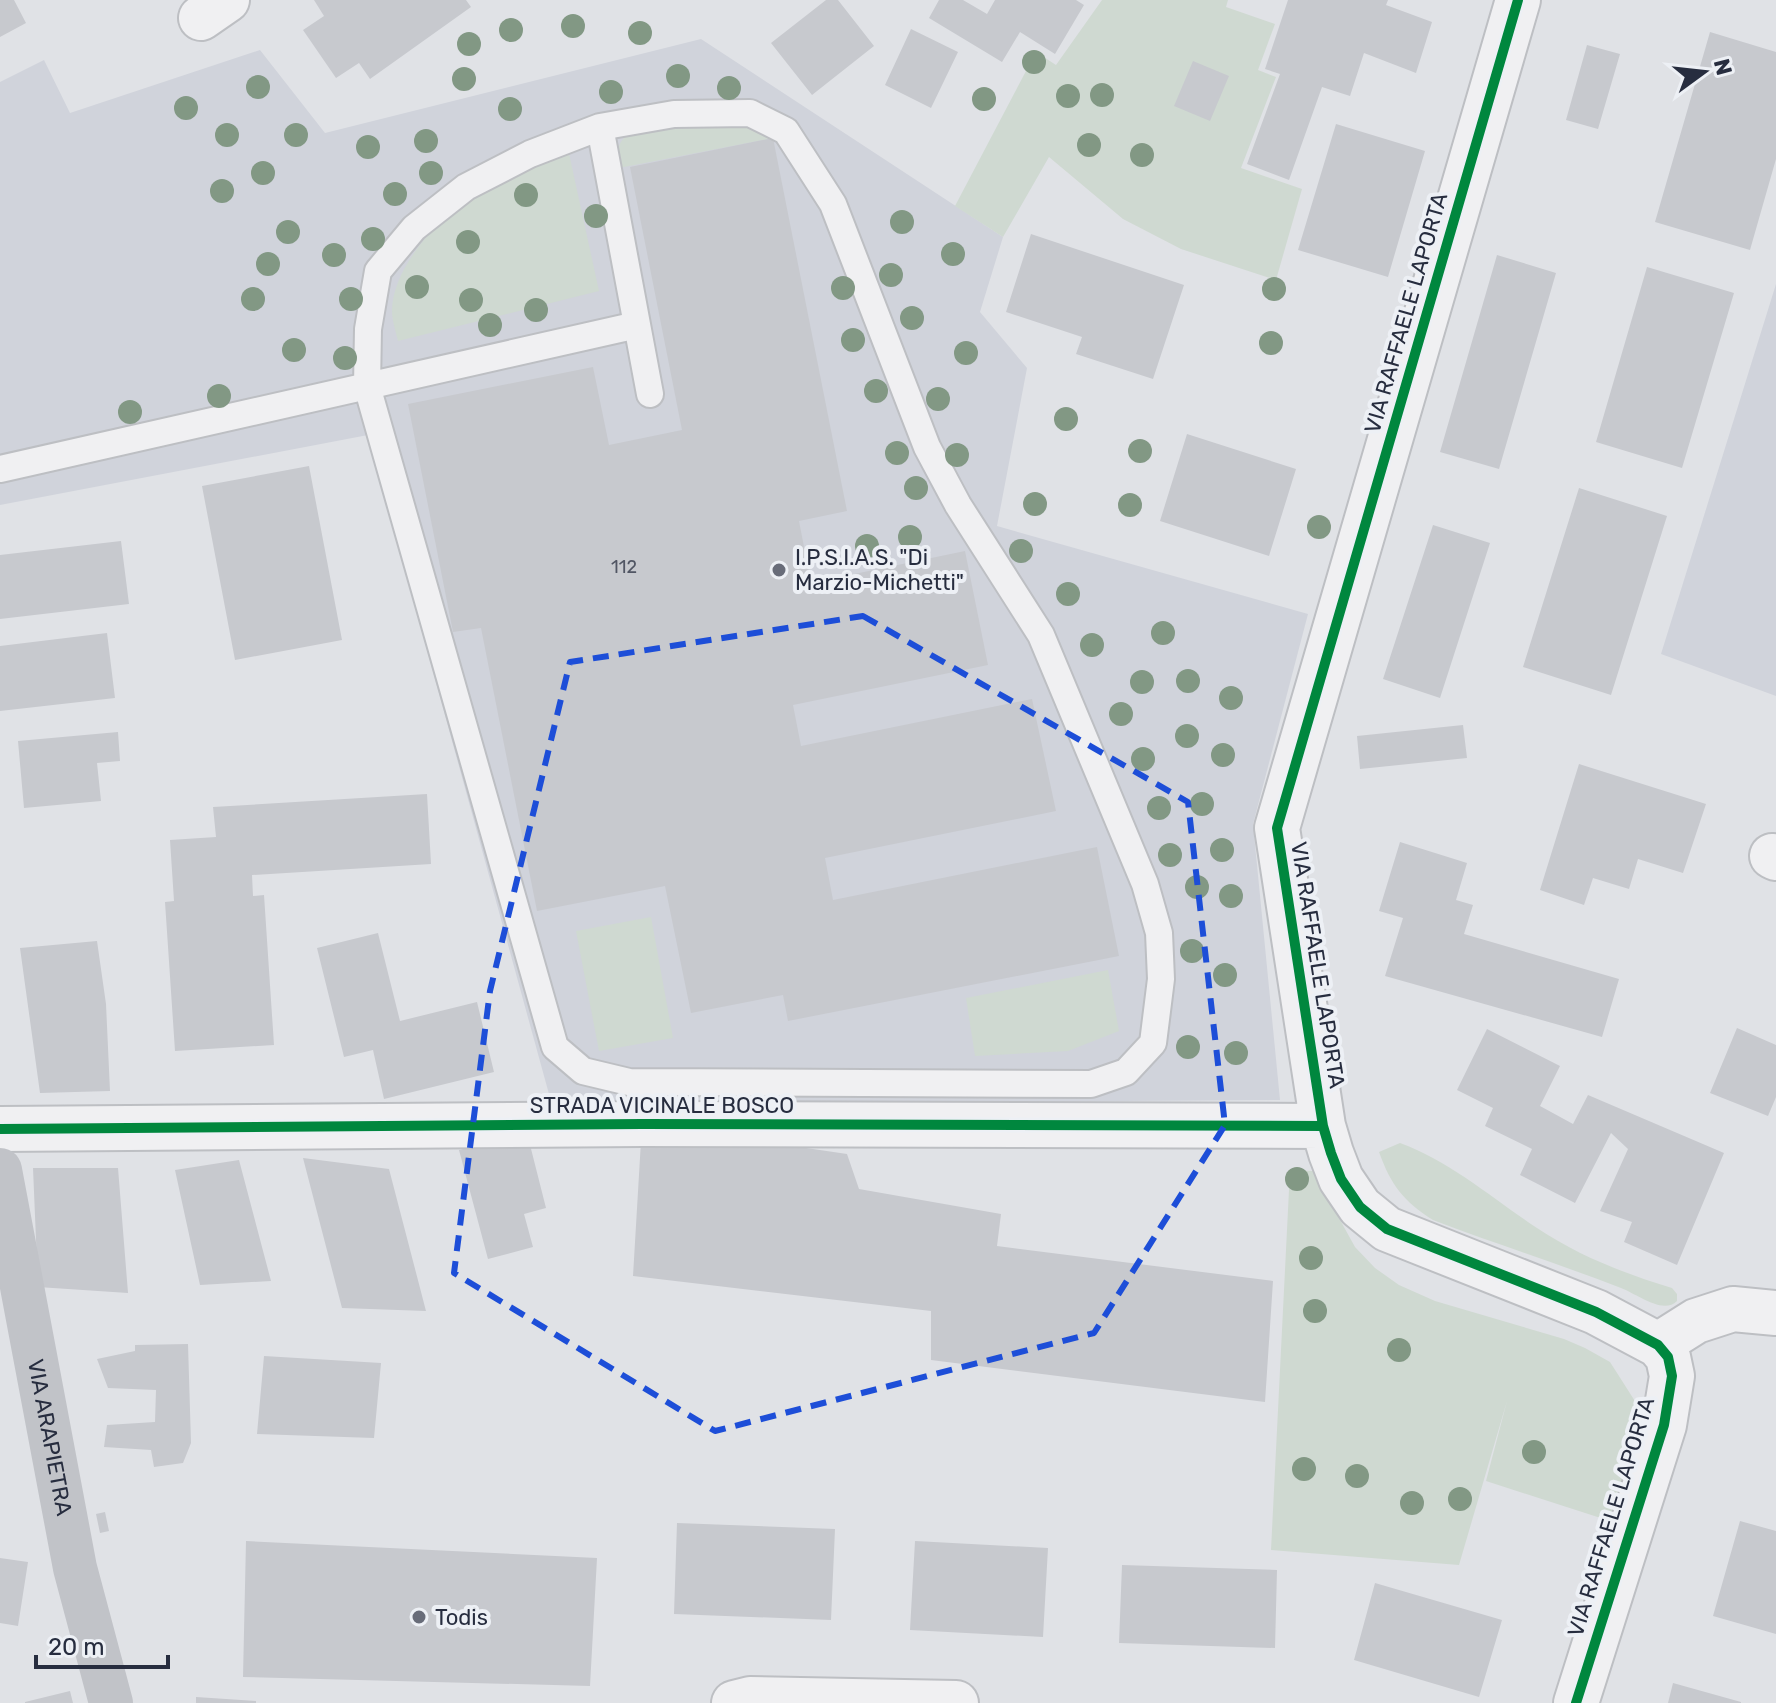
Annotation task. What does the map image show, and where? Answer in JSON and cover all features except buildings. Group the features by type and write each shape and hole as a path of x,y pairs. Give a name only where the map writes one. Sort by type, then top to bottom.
{"street":[{"name":"VIA RAFFAELE LAPORTA","path":"1518,0 1277,828 1323,1126 1341,1179 1360,1207 1387,1229 1596,1312 1658,1345 1668,1357 1672,1376 1664,1425 1576,1703"},
{"name":"STRADA VICINALE BOSCO","path":"0,1129 627,1124 1323,1126"},
{"name":"VIA ARAPIETRA","path":"0,1170 75,1568 111,1703"},
{"path":"1658,1345 1696,1321 1733,1309 1776,1313"},
{"path":"734,1703 750,1699 956,1703"}],"lane":[{"path":"750,113 786,131 833,204 927,447 958,505 1041,635 1145,884 1159,933 1161,979 1153,1043 1126,1072 1091,1084 629,1082 583,1071 555,1047 367,386 368,329 378,271 414,228 466,187 530,154 600,127 674,114 750,113"},
{"path":"600,127 650,394"},
{"path":"0,469 637,325"}],"highlighted area":[{"path":"863,616 1188,802 1225,1125 1094,1333 715,1431 454,1273 490,991 570,662"}],"shaded area":[{"path":"1102,0 1228,0 1226,7 1275,24 1258,70 1276,77 1241,168 1302,189 1276,280 1181,249 1123,219 1049,157 1003,237 955,206 1036,52 1056,65"},
{"name":"I.P.S.I.A.S. \"Di Marzio-Michetti\"","path":"701,39 1003,237 980,312 1027,368 997,526 1308,614 1253,824 1280,1100 552,1105 368,435 0,505 0,82 44,60 70,113 260,50 325,133"},
{"path":"740,119 773,138 619,168 620,145 632,133 679,124"},
{"path":"568,149 599,291 398,341 392,315 394,293 411,257 438,224 483,186"},
{"path":"1776,284 1776,696 1661,654"},
{"path":"651,917 673,1038 599,1051 576,931"},
{"path":"1108,970 1119,1031 1068,1051 975,1056 966,998"},
{"path":"1400,1143 1454,1170 1569,1247 1619,1270 1672,1288 1677,1294 1677,1301 1671,1305 1657,1305 1598,1279 1433,1220 1406,1199 1393,1183 1384,1164 1379,1152"},
{"path":"1290,1170 1313,1171 1355,1247 1375,1268 1399,1285 1435,1301 1564,1339 1610,1362 1640,1409 1630,1469 1613,1522 1486,1481 1507,1401 1459,1565 1271,1550"}],"cycle path":[{"path":"1518,0 1277,828 1323,1126 1341,1179 1360,1207 1387,1229 1596,1312 1658,1345 1668,1357 1672,1376 1664,1425 1576,1703"},
{"path":"0,1129 642,1124 1323,1126"}],"place":[{"name":"I.P.S.I.A.S. \"Di Marzio-Michetti\"","path":"779,570"},
{"name":"Todis","path":"419,1617"}]}
